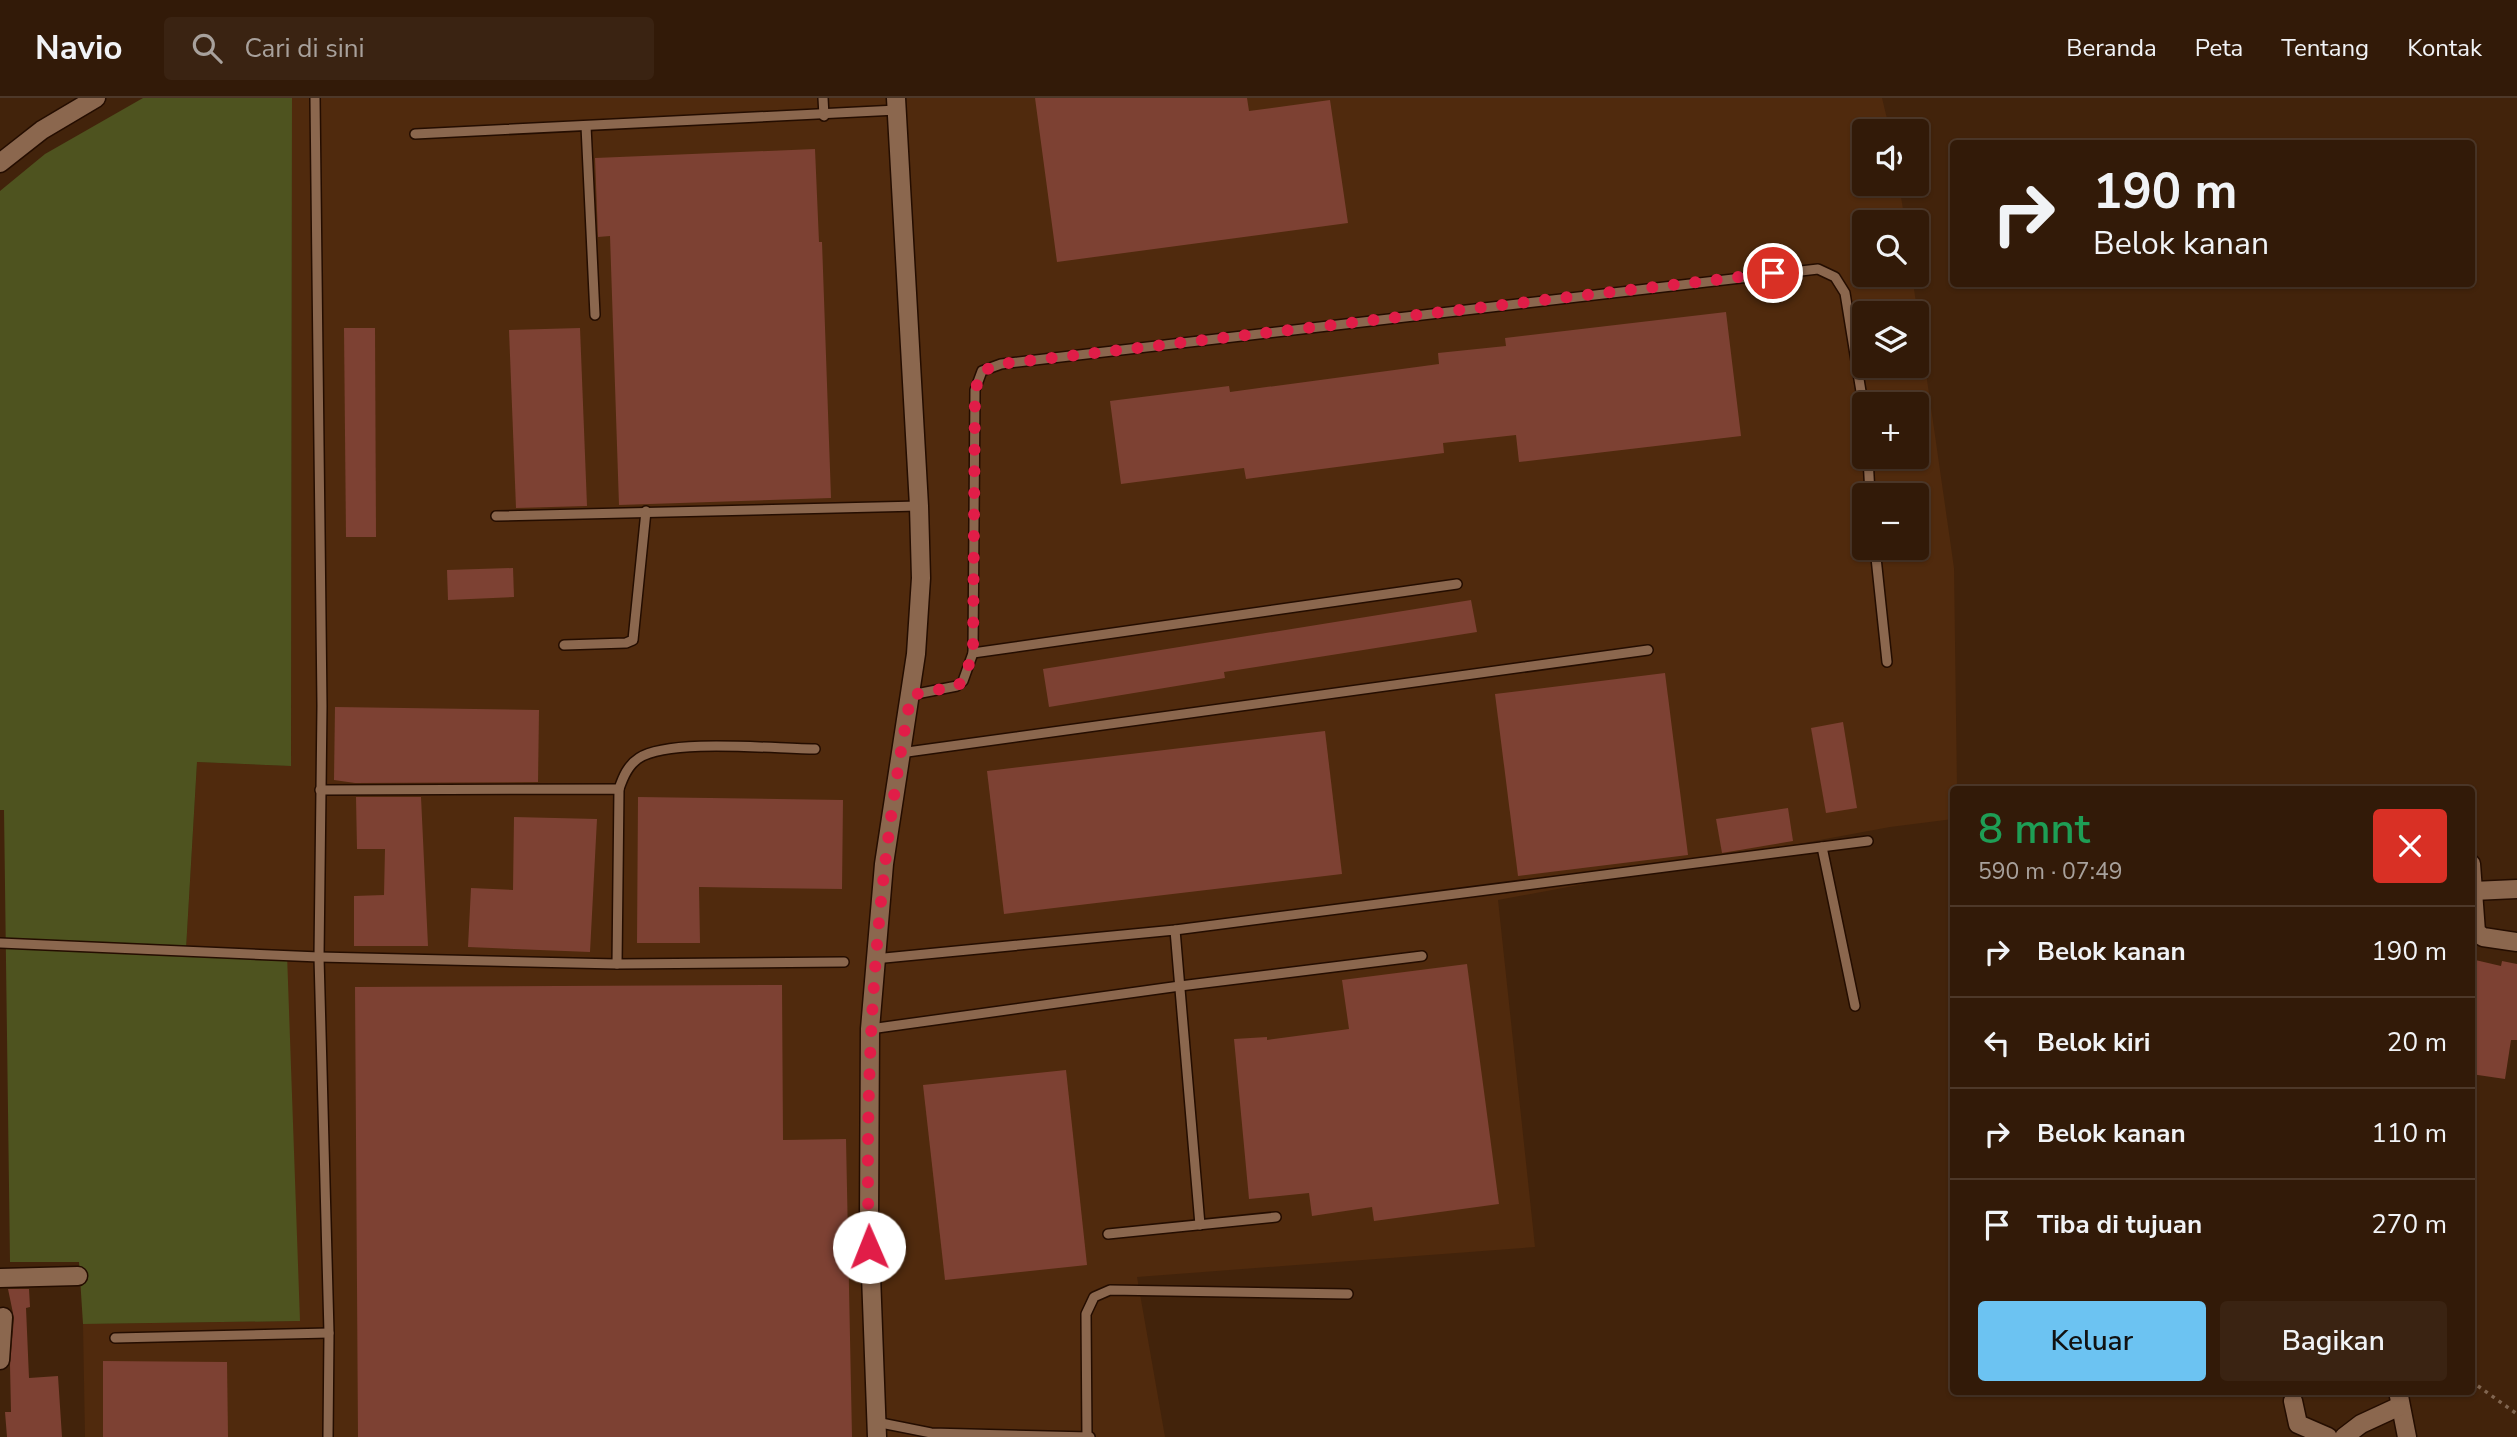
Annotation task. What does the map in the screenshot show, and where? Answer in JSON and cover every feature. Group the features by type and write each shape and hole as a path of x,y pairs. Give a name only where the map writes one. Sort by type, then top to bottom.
{"street":[{"path":"0,163 43,130 96,98"},
{"path":"876,1429 869,1221 870,1029 874,959 900,753 911,695 920,578 919,506 897,104"},
{"path":"2475,898 2517,889"},
{"path":"2475,923 2480,935 2517,942"},
{"path":"0,1278 78,1276"},
{"path":"0,1360 3,1317"},
{"path":"2344,1437 2399,1399 2407,1437"},
{"path":"2293,1401 2298,1424 2328,1437"}],"lane":[{"path":"315,98 322,706 319,957 328,1437"},
{"path":"823,98 824,116"},
{"path":"415,134 824,116 897,104"},
{"path":"586,126 595,315"},
{"path":"911,695 957,686 963,681 973,653 975,390 982,371 1001,364 1818,269 1835,277 1845,293 1861,392"},
{"path":"496,516 919,506"},
{"path":"564,645 626,643 633,640 646,511"},
{"path":"1876,560 1887,663"},
{"path":"973,653 1457,584"},
{"path":"900,753 1648,650"},
{"path":"617,964 619,789 624,774 637,759 673,747 816,749"},
{"path":"320,790 619,789"},
{"path":"874,959 1175,930 1868,841"},
{"path":"1822,847 1855,1006"},
{"path":"1175,930 1200,1224"},
{"path":"0,943 319,957 617,964 844,962"},
{"path":"870,1029 1422,956"},
{"path":"1108,1234 1276,1217"},
{"path":"1087,1437 1086,1314 1094,1297 1110,1290 1348,1294"},
{"path":"115,1338 328,1333"},
{"path":"876,1429 931,1435 1093,1437"}],"path":[{"path":"2475,1384 2517,1414"}],"shaded area":[{"path":"292,98 1882,98 1887,119 1852,119 1852,196 1901,196 1903,210 1852,210 1852,287 1914,287 1916,301 1852,301 1852,378 1927,378 1929,392 1852,392 1852,469 1929,469 1929,394 1954,568 1957,786 1950,786 1950,819 1890,827 1498,900 1535,1247 1137,1277 1165,1437 85,1437 83,1324 299,1321 186,949 197,762 291,766"}],"green space":[{"path":"143,98 292,98 291,766 197,762 186,949 287,954 300,1321 83,1324 79,1262 10,1262 4,810 0,810 0,191 45,154"}],"building":[{"path":"1035,98 1247,98 1249,111 1330,100 1348,223 1057,262"},
{"path":"815,149 819,242 822,242 831,498 619,505 610,236 598,237 595,158"},
{"path":"1726,312 1741,436 1519,462 1516,435 1443,443 1444,453 1246,479 1244,468 1121,484 1110,401 1229,386 1230,392 1439,364 1438,353 1506,346 1505,338"},
{"path":"344,328 375,328 376,537 346,537"},
{"path":"580,328 587,506 516,508 509,330"},
{"path":"513,568 514,597 448,600 447,570"},
{"path":"1471,600 1477,632 1224,672 1225,678 1049,707 1043,669"},
{"path":"1665,673 1688,855 1518,876 1495,694"},
{"path":"335,707 539,710 538,782 355,783 334,780"},
{"path":"1843,722 1857,808 1826,813 1811,728"},
{"path":"1325,731 1342,874 1004,914 987,771"},
{"path":"356,797 421,797 428,946 354,946 354,896 384,895 385,849 357,849"},
{"path":"638,797 843,800 842,889 699,887 700,943 637,943"},
{"path":"1788,808 1793,841 1722,853 1716,819"},
{"path":"514,817 597,819 590,952 468,947 471,888 513,890"},
{"path":"2475,960 2501,966 2502,961 2517,964 2517,1040 2511,1040 2505,1079 2475,1075"},
{"path":"1467,964 1499,1204 1374,1221 1372,1207 1312,1216 1309,1193 1249,1199 1234,1039 1267,1037 1267,1040 1349,1029 1342,980"},
{"path":"782,985 783,1140 846,1139 852,1437 358,1437 355,987"},
{"path":"1066,1070 1087,1265 945,1280 923,1085"},
{"path":"8,1289 29,1289 30,1307 26,1308 29,1378 58,1376 62,1437 7,1437 5,1412 11,1412 10,1365 14,1318"},
{"path":"103,1361 227,1362 228,1437 103,1437"}],"route":[{"path":"869,1247 870,1029 884,864 911,695 957,686 963,681 973,653 975,390 982,371 1001,364 1773,273"}]}
